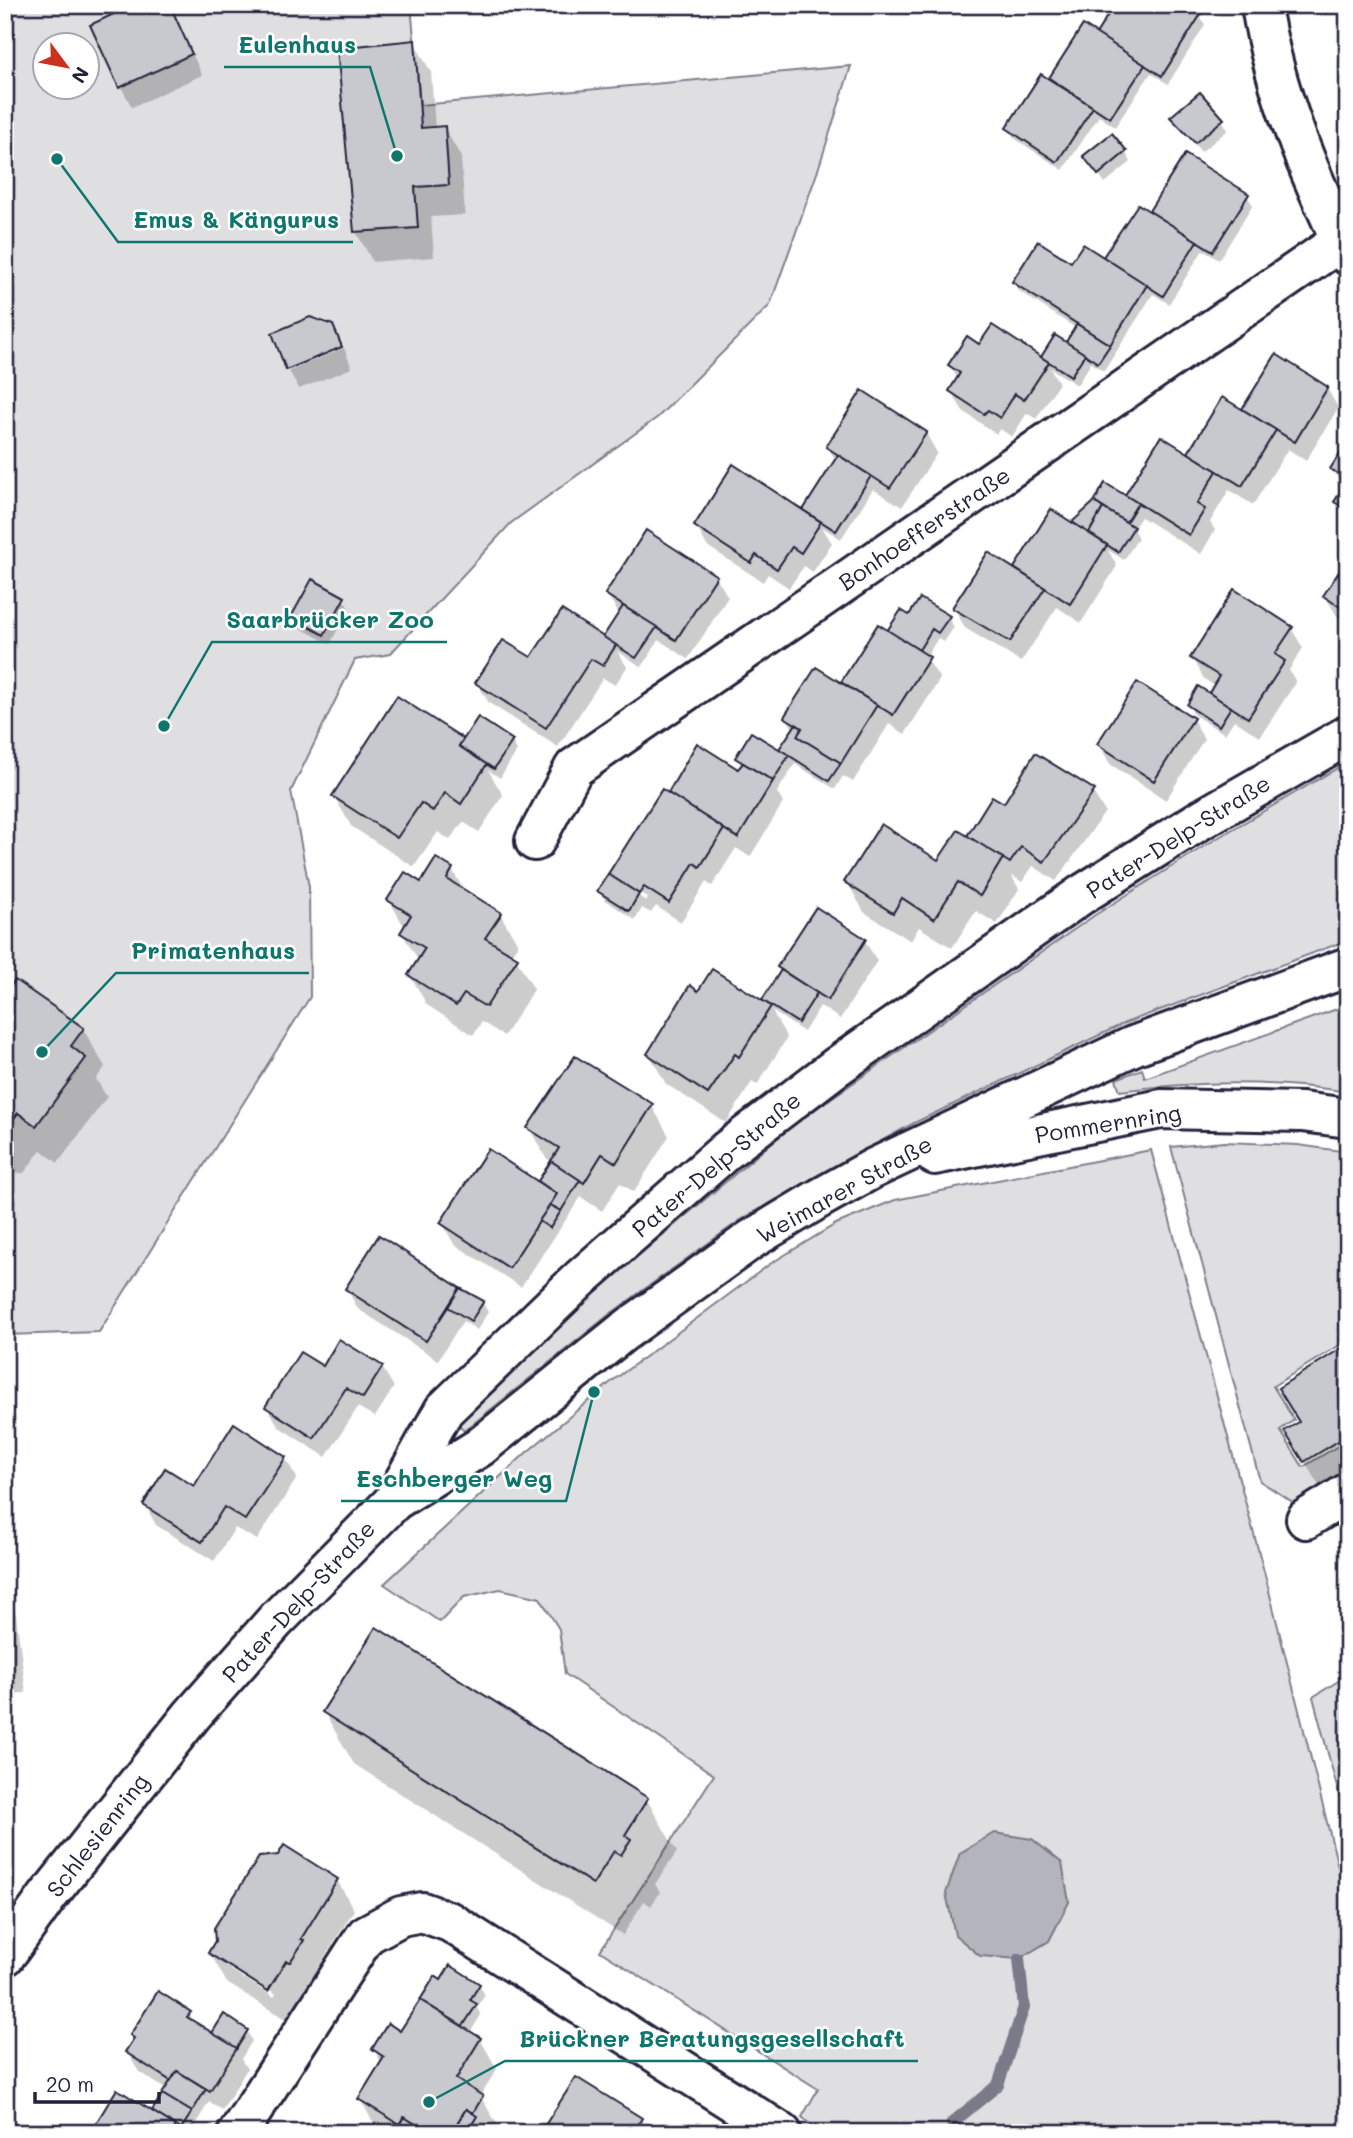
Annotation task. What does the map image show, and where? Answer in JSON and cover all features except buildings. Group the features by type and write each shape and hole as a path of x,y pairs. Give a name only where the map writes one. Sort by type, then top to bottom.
{"street":[{"path":"1261,5 1270,61 1310,175 1344,248"},
{"name":"Bonhoefferstraße","path":"535,841 574,768 1344,248"},
{"name":"Pater-Delp-Straße","path":"192,1715 276,1620 392,1503 444,1410 581,1278 727,1150 836,1068 1082,895 1202,819 1348,736"},
{"name":"Weimarer Straße","path":"392,1503 480,1447 623,1332 752,1239 872,1169 1133,1045 1348,967"},
{"name":"Pommernring","path":"872,1169 1161,1109 1302,1112 1348,1118"},
{"path":"1306,1519 1348,1493"},
{"name":"Schlesienring","path":"5,1956 48,1896 192,1715"},
{"path":"238,2133 366,1935 401,1916 422,1912 450,1922 782,2133"}],"shaded area":[{"path":"5,5 411,5 420,105 851,66 817,173 770,305 658,417 511,523 390,654 355,660 291,791 309,887 310,997 99,1332 5,1335"},
{"path":"1348,762 1348,940 1125,1023 914,1123 739,1221 610,1314 464,1431 457,1422 594,1293 794,1124 1095,915 1214,840"},
{"path":"1348,1005 1348,1092 1291,1085 1234,1083 1120,1091 1116,1079 1142,1069 1145,1078"},
{"path":"1224,1142 1298,1145 1348,1152 1348,1340 1273,1386 1294,1420 1280,1430 1303,1467 1348,1440 1348,1479 1302,1508 1260,1481 1171,1147"},
{"path":"1151,1150 1266,1579 1348,1906 1348,2133 819,2133 802,2117 818,2089 600,1951 714,1775 565,1674 559,1629 540,1598 500,1589 464,1597 440,1622 384,1584 526,1453 611,1382 770,1264 836,1224 895,1200"},
{"path":"1348,1675 1348,1829 1313,1697"},
{"path":"994,1833 1032,1839 1062,1863 1069,1902 1049,1941 1019,1959 980,1956 955,1935 946,1893 960,1853"}],"waterway":[{"path":"952,2123 998,2085 1024,2007 1019,1959"}],"place":[{"name":"Eulenhaus","path":"397,156"},
{"name":"Emus & Kängurus","path":"57,159"},
{"name":"Saarbrücker Zoo","path":"164,726"},
{"name":"Primatenhaus","path":"42,1052"},
{"name":"Eschberger Weg","path":"594,1392"},
{"name":"Brückner Beratungsgesellschaft","path":"429,2102"}]}
